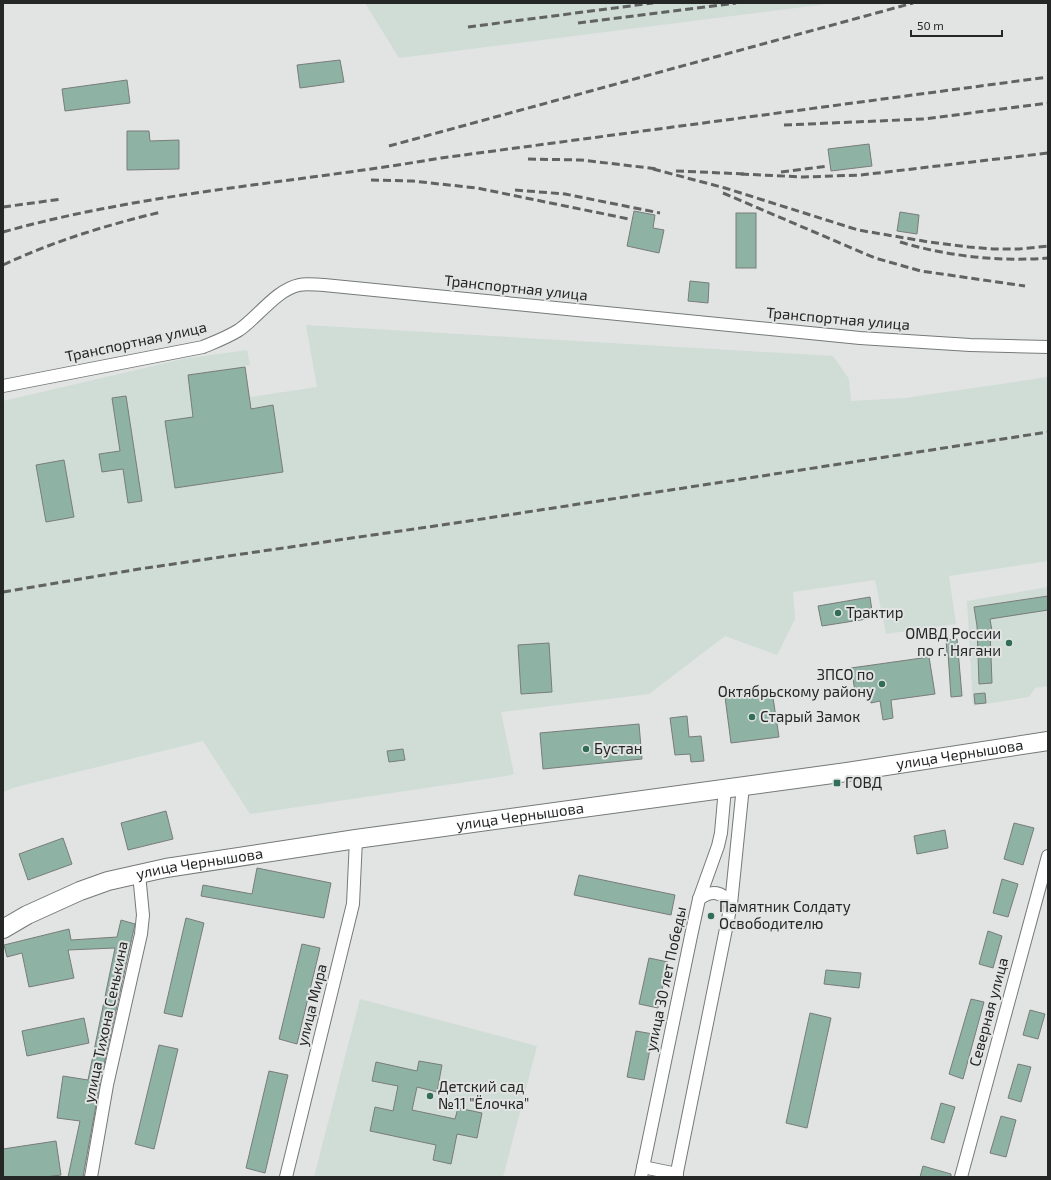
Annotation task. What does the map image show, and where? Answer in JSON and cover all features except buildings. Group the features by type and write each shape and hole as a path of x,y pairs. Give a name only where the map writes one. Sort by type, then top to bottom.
{"main road":[{"name":"улица Чернышова","path":"3,929 40,909 80,891 138,874 356,839 854,771 1048,741"}],"street":[{"name":"Транспортная улица","path":"3,386 203,347 223,339 239,330 272,301 288,290 298,285 308,284 860,338 970,345 1048,347"},
{"path":"642,1172 677,1176 731,904 743,786"},
{"name":"улица 30 лет Победы","path":"642,1172 691,936 700,899 721,833 725,788"},
{"name":"улица Мира","path":"286,1177 353,904 356,839"},
{"name":"Северная улица","path":"961,1177 1048,856"},
{"name":"улица Тихона Сенькина","path":"91,1177 107,1085 142,934 143,915 138,874"},
{"path":"700,899 706,894 716,893 726,898 731,904"}],"shaded area":[{"path":"365,3 836,3 399,58"},
{"path":"306,325 833,356 849,379 851,401 905,398 1048,377 1048,561 949,576 956,624 886,634 875,580 793,592 795,619 777,655 725,636 649,694 501,712 514,774 506,776 250,814 203,741 16,787 3,792 3,401 183,359 247,350 250,365 245,366 250,397 317,387"},
{"name":"ОМВД России по г. Нягани","path":"1048,587 1048,686 1035,688 1029,697 973,706 967,601"},
{"name":"Детский сад №11 \"Ёлочка\"","path":"360,999 537,1046 503,1177 314,1177"}],"railway":[{"path":"468,27 653,3"},
{"path":"578,23 736,3"},
{"path":"389,146 913,3"},
{"path":"3,232 57,218 111,207 221,189 1048,77"},
{"path":"784,125 924,119 1048,103"},
{"path":"741,174 803,177 861,175 1048,153"},
{"path":"528,159 581,160 658,169"},
{"path":"781,172 828,166"},
{"path":"653,169 725,188 858,230 969,247 1019,249 1048,246"},
{"path":"676,171 746,174"},
{"path":"371,180 412,181 477,188 629,219"},
{"path":"515,190 565,194 660,213"},
{"path":"723,193 875,258 921,271 1025,286"},
{"path":"3,207 62,199"},
{"path":"3,265 42,248 81,234 161,212"},
{"path":"900,242 936,251 973,257 1011,259 1048,258"},
{"path":"3,592 139,569 462,522 1048,432"}],"place":[{"name":"Трактир","path":"838,613"},
{"name":"ОМВД России по г. Нягани","path":"1009,643"},
{"name":"ЗПСО по Октябрьскому району","path":"882,684"},
{"name":"Старый Замок","path":"752,717"},
{"name":"Бустан","path":"586,749"},
{"name":"ГОВД","path":"837,783"},
{"name":"Памятник Солдату Освободителю","path":"711,916"},
{"name":"Детский сад №11 \"Ёлочка\"","path":"430,1096"}]}
